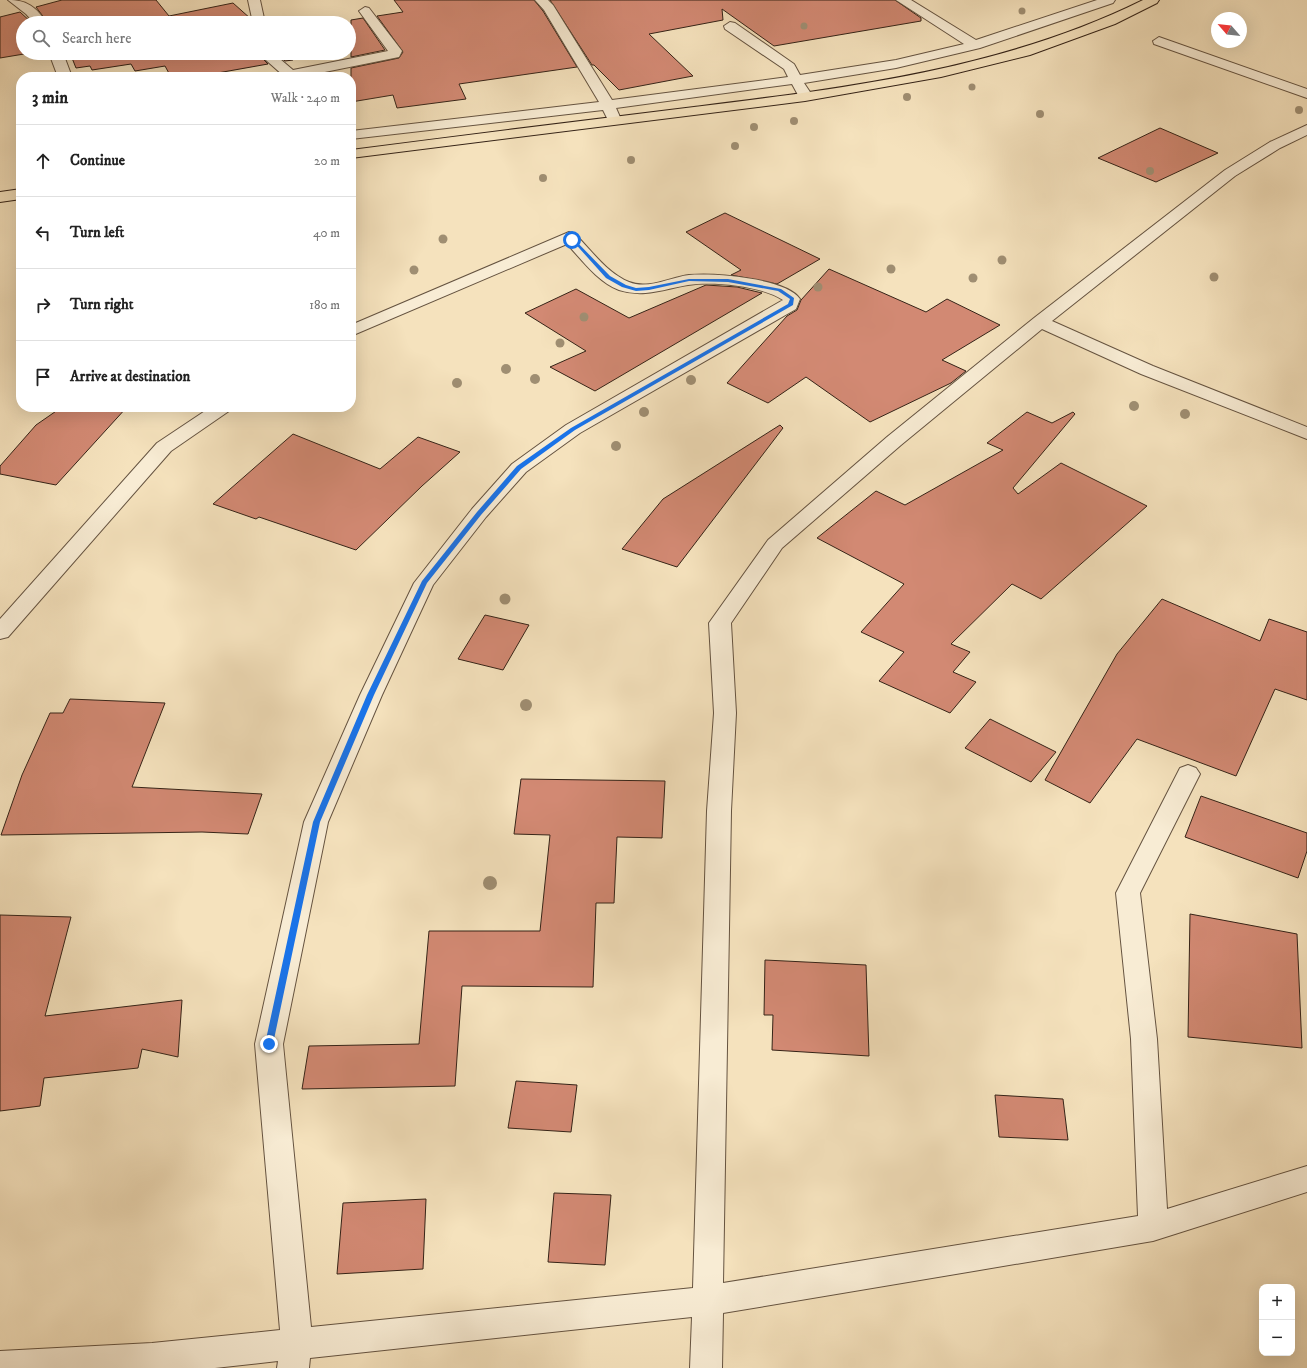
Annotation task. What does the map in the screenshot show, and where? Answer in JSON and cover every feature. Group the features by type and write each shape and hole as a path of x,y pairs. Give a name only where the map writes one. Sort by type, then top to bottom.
{"main road":[{"path":"356,153 615,122 805,96 941,73 1025,52 1111,21 1153,0"},
{"path":"0,197 16,195"}],"street":[{"path":"14,0 35,16"},
{"path":"254,0 257,16"},
{"path":"541,0 549,8 608,105 615,122"},
{"path":"902,0 975,45"},
{"path":"356,134 608,105 795,80 896,64 975,45 1109,0"},
{"path":"311,72 394,54 395,52 365,11"},
{"path":"730,26 789,67 805,96"},
{"path":"1159,41 1307,94"},
{"path":"59,60 63,72"},
{"path":"274,60 287,72"},
{"path":"706,1368 706,1301 719,811 725,713 720,623 775,544 894,442 1040,322 1230,173 1275,145 1307,129"},
{"path":"295,1356 269,1044 316,822 370,695 424,583 479,513 519,468 573,429 790,305 792,299 779,290 728,280 689,280 649,289 636,289 624,286 608,277 569,237 356,329"},
{"path":"1040,322 1147,370 1307,433"},
{"path":"0,632 164,447 216,412"},
{"path":"1153,1227 1144,1039 1128,892 1188,774"},
{"path":"0,1366 152,1359 295,1356 706,1301 1153,1227 1307,1179"}],"building":[{"path":"62,0 156,0 169,16 43,16 36,7"},
{"path":"394,0 534,0 543,11 577,67 459,84 466,99 397,108 393,95 356,101 356,72 351,72 351,68 399,58 403,52 377,16 403,12"},
{"path":"550,0 895,0 921,18 921,21 774,46 722,9 723,20 649,34 693,76 619,90 594,65 592,65"},
{"path":"233,3 248,16 169,16"},
{"path":"20,12 24,16 16,16 16,55 0,58 0,17"},
{"path":"363,18 385,50 356,56 356,19"},
{"path":"73,60 264,60 268,64 223,72 168,72 165,66 135,71 131,64 92,70 90,66 76,68"},
{"path":"1160,128 1218,153 1156,182 1098,158"},
{"path":"725,213 820,259 777,284 731,275 741,270 686,232"},
{"path":"829,269 926,312 947,299 1000,325 942,360 966,371 951,383 870,422 806,377 768,403 727,383 787,316 797,310 801,300"},
{"path":"706,285 737,287 762,293 595,391 550,367 586,351 525,313 576,289 629,318"},
{"path":"55,412 122,412 56,485 0,474 0,466 36,425"},
{"path":"1027,412 1052,423 1073,412 1075,414 1013,488 1018,494 1061,463 1147,506 1041,599 1012,584 951,644 970,652 953,672 976,682 950,713 879,681 904,652 861,632 904,584 817,538 876,491 905,505 1003,450 987,443"},
{"path":"780,425 783,428 677,567 622,549 663,499"},
{"path":"293,434 380,469 418,437 460,452 422,486 356,550 259,517 256,519 213,504"},
{"path":"1162,599 1260,641 1269,619 1307,632 1307,700 1275,689 1236,776 1137,739 1090,803 1045,780 1117,654"},
{"path":"485,615 529,625 503,670 458,659"},
{"path":"70,699 165,703 132,787 262,794 248,834 202,832 1,835 22,775 50,713 63,713"},
{"path":"990,719 1056,752 1031,782 965,748"},
{"path":"521,779 665,781 662,838 617,837 614,903 596,903 593,987 462,986 455,1086 302,1089 309,1046 419,1044 429,931 540,931 550,835 514,834"},
{"path":"1201,796 1307,833 1307,851 1298,878 1185,837"},
{"path":"1190,914 1297,934 1302,1048 1188,1037"},
{"path":"0,915 71,917 45,1016 182,1000 178,1057 142,1049 138,1068 44,1078 40,1106 0,1111"},
{"path":"765,960 866,965 869,1056 772,1050 773,1015 764,1015"},
{"path":"516,1081 577,1085 571,1132 508,1128"},
{"path":"995,1095 1063,1099 1068,1140 999,1137"},
{"path":"554,1193 611,1195 605,1265 548,1262"},
{"path":"426,1199 423,1269 337,1274 343,1203"}],"route":[{"path":"269,1044 316,822 370,695 424,583 479,513 519,468 573,429 790,305 792,299 779,290 728,280 689,280 649,289 636,289 624,286 608,277 572,240"}]}
